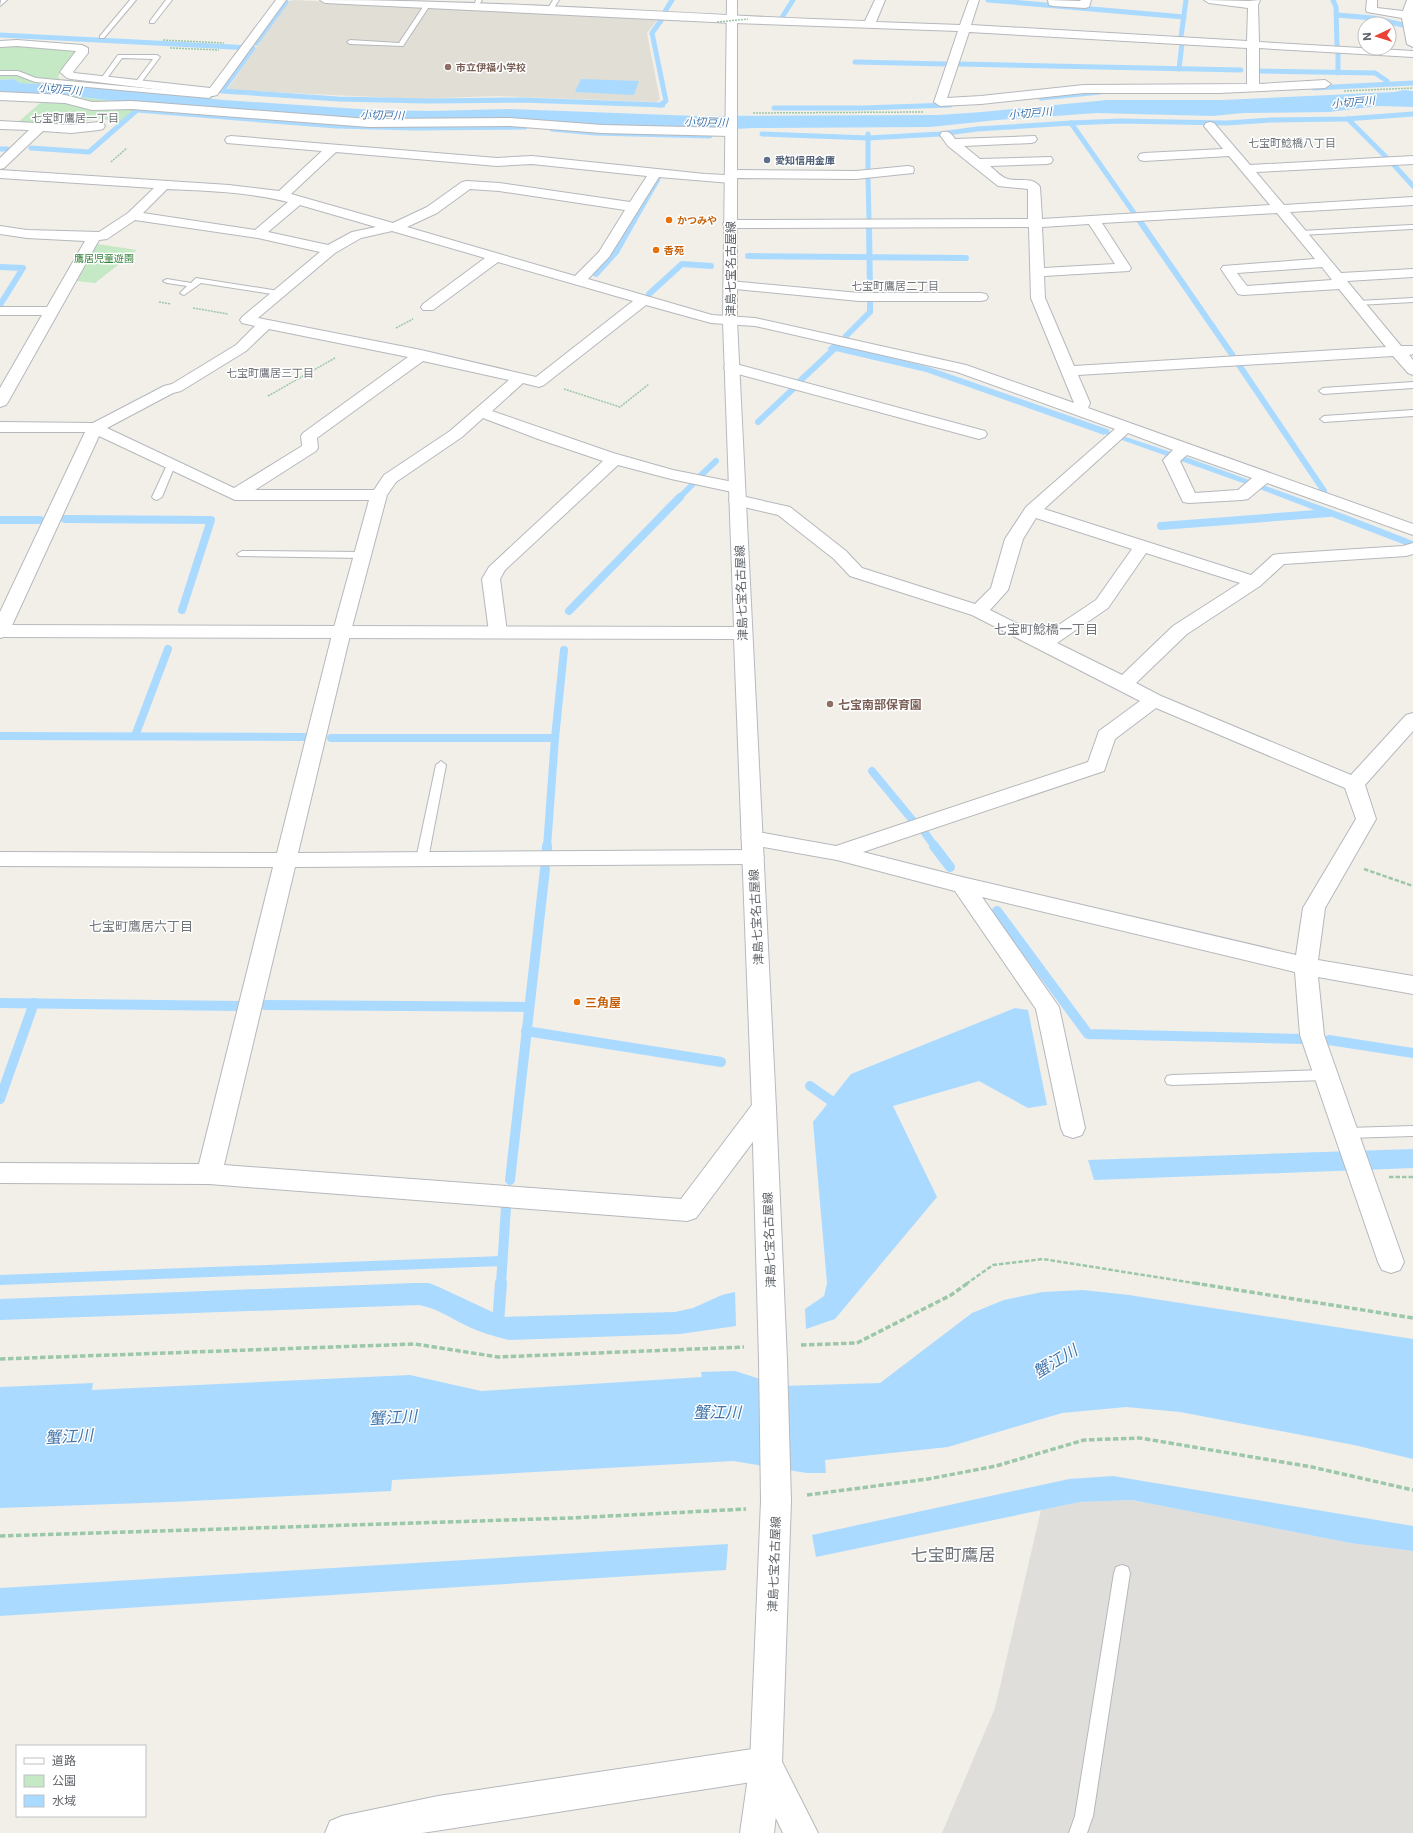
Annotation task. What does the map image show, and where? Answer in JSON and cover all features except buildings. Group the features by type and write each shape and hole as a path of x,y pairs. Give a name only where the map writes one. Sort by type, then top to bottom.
{"street":[{"path":"0,44 17,43 82,48 82,53 66,72 67,75 213,92 281,0"},
{"path":"325,0 427,5 477,4 550,10 667,16 964,28 1413,54"},
{"name":"津島七宝名古屋線","path":"732,0 730,320 742,633 764,1108 776,1504 766,1763 758,1833"},
{"path":"869,25 880,0"},
{"path":"974,0 940,102 981,100 1084,89 1185,90 1325,84"},
{"path":"1054,0 1053,3 1085,5 1086,0"},
{"path":"1209,0 1254,3 1253,88"},
{"path":"1372,0 1371,10 1407,15"},
{"path":"1412,0 1407,15 1413,44"},
{"path":"667,16 674,5"},
{"path":"0,96 57,98 92,106 132,105 368,123 510,122 602,129 732,125"},
{"path":"0,125 83,128 98,126"},
{"path":"1210,126 1301,233 1413,370"},
{"path":"0,165 40,127"},
{"path":"1031,139 949,139 1003,182 1028,184 1034,187 1038,298 1082,403 1079,410"},
{"path":"231,140 497,162 532,160 655,173 731,176 856,175 908,170"},
{"path":"282,196 332,149"},
{"path":"1144,157 1232,152"},
{"path":"979,163 1047,160"},
{"path":"1246,169 1413,160"},
{"path":"600,178 608,168"},
{"path":"579,280 604,254 655,173"},
{"path":"0,174 229,189 282,196 298,200 497,256 711,320 755,322 961,368 1079,410 1120,432 1257,483 1413,530"},
{"path":"0,230 27,234 94,237 102,236 133,216 164,185"},
{"path":"634,207 499,186 467,186 432,210 395,227 357,235 330,250 247,320 421,355 539,382 644,299"},
{"path":"582,199 591,188"},
{"path":"258,234 298,200"},
{"path":"730,224 1035,223 1413,201"},
{"path":"133,216 258,234 330,250"},
{"path":"1038,272 1124,268 1093,219"},
{"path":"0,402 94,237"},
{"path":"428,308 497,256"},
{"path":"1325,262 1228,269 1243,291 1413,273"},
{"path":"730,285 859,296 981,297"},
{"path":"0,311 52,311"},
{"path":"266,324 241,348 176,388 169,389 95,428 0,631 742,633"},
{"path":"1068,371 1413,350"},
{"path":"235,495 310,448 309,436 421,355"},
{"path":"732,368 979,434"},
{"path":"209,1174 342,631 378,494 390,479 456,434 521,377"},
{"path":"481,412 548,439 614,460 737,494 784,511 840,555 856,572 978,611 1154,700 1354,784 1366,819 1314,908 1306,966 1312,1035 1391,1262"},
{"path":"0,427 92,427 235,495 378,494"},
{"path":"978,611 999,590 1014,539 1032,512 1120,432"},
{"path":"1178,454 1189,498 1242,495 1257,483"},
{"path":"498,632 491,579 498,567 614,460"},
{"path":"1032,512 1254,582"},
{"path":"1043,644 1102,604 1142,547"},
{"path":"1124,684 1180,630 1254,582 1278,559 1406,551 1412,549"},
{"path":"838,853 1097,766 1106,736 1154,700"},
{"path":"1354,784 1413,720"},
{"path":"0,859 422,859 753,847 838,853 962,885 1306,966 1413,985"},
{"path":"962,885 1047,1007 1073,1128"},
{"path":"0,1173 209,1174 687,1210 764,1108"},
{"path":"342,1833 438,1813 766,1763 801,1833"}],"lane":[{"path":"0,4 4,0"},
{"path":"102,37 133,0"},
{"path":"152,22 169,0"},
{"path":"550,10 556,0"},
{"path":"350,42 401,45 427,5"},
{"path":"103,80 120,56 158,57 138,83"},
{"path":"0,73 18,73 35,80 209,96 213,92"},
{"path":"57,98 63,82"},
{"path":"1301,233 1412,227"},
{"path":"184,292 199,280 279,293"},
{"path":"167,281 192,285"},
{"path":"1358,303 1413,300"},
{"path":"1323,391 1413,385"},
{"path":"1324,419 1413,413"},
{"path":"157,497 171,465"},
{"path":"242,554 362,555"},
{"path":"422,859 441,765"},
{"path":"1172,1080 1326,1075"},
{"path":"1353,1151 1413,1131"},
{"path":"1078,1833 1084,1816 1122,1573"}],"path":[{"path":"717,22 748,19"},
{"path":"1341,91 1413,88"},
{"path":"732,125 801,114 927,112"},
{"path":"159,302 174,305"},
{"path":"190,308 250,318"},
{"path":"268,396 364,343 418,316 428,308"},
{"path":"539,382 620,407 649,384"},
{"path":"1341,861 1413,886"},
{"path":"0,1359 415,1344 498,1357 772,1353 857,1343 951,1295 992,1265 1043,1259 1413,1318"},
{"path":"0,1536 571,1518 776,1504 809,1494 928,1479 996,1466 1084,1440 1140,1438 1312,1467 1413,1490"}],"shaded area":[{"name":"市立伊福小学校","path":"293,0 659,18 647,33 660,100 656,102 497,96 417,99 227,90 287,2"},
{"path":"1132,1500 1350,1543 1413,1551 1413,1833 942,1833 995,1708 1041,1510 1080,1502"}],"green space":[{"path":"15,45 79,51 60,73 58,77 60,79 216,94 211,99 81,86 20,83 14,79 0,80 0,47"},
{"path":"53,94 142,104 116,127 114,121 97,118 71,125 16,124 40,103 52,103"},
{"name":"鷹居児童遊園","path":"97,244 137,250 95,283 77,281"}],"water":[{"name":"小切戸川","path":"14,79 20,83 81,86 224,100 374,110 431,111 509,109 697,116 938,115 1107,100 1222,100 1395,92 1404,90 1413,91 1413,107 1378,106 1329,112 1243,113 1213,116 1097,113 997,120 930,127 753,128 717,130 606,127 554,121 505,119 373,120 142,104 53,94 0,92 0,80"},
{"path":"581,79 639,81 634,95 575,92"},
{"path":"833,343 929,367 1110,430 1108,431 1186,457 1413,541 1413,548 1257,488 926,372 827,349"},
{"path":"1015,1008 1028,1010 1047,1105 1028,1108 979,1081 893,1106 937,1197 835,1319 806,1329 805,1309 824,1296 827,1283 813,1122 851,1074"},
{"path":"1413,1149 1413,1168 1094,1180 1088,1160"},
{"path":"429,1283 503,1317 675,1312 693,1308 722,1295 735,1292 736,1326 680,1334 509,1340 476,1330 437,1311 419,1305 0,1320 0,1299"},
{"name":"蟹江川","path":"1083,1290 1129,1295 1413,1339 1413,1459 1354,1445 1180,1412 1126,1407 1062,1413 948,1447 825,1460 826,1473 807,1473 733,1461 392,1480 391,1491 171,1502 0,1508 0,1387 93,1383 92,1390 410,1375 481,1391 702,1377 701,1372 735,1371 782,1386 880,1383 972,1313 1004,1300 1042,1292"},
{"path":"1113,1476 1413,1526 1413,1551 1350,1543 1132,1500 1080,1502 816,1557 812,1535 1069,1479"},
{"path":"728,1544 726,1570 0,1616 0,1588"}],"waterway":[{"path":"664,13 672,0"},
{"path":"781,19 793,0"},
{"path":"988,0 1184,17"},
{"path":"1184,17 1186,0"},
{"path":"1333,0 1336,7 1337,46"},
{"path":"256,43 286,2"},
{"path":"1337,15 1373,18 1403,25"},
{"path":"1181,37 1184,17"},
{"path":"660,105 666,101 652,33 662,19"},
{"path":"0,35 252,48"},
{"path":"1179,69 1182,43"},
{"path":"253,48 222,91 338,99 426,101 522,100 660,105"},
{"path":"1338,52 1338,72"},
{"path":"855,62 946,64"},
{"path":"959,64 1179,69"},
{"path":"1179,69 1241,70"},
{"path":"1259,71 1338,72"},
{"path":"1338,72 1375,73 1387,81"},
{"path":"1314,88 1413,83"},
{"path":"1041,98 1100,92"},
{"path":"774,108 863,108 950,105"},
{"path":"31,148 89,152 137,110 336,126 413,128 525,127"},
{"path":"1071,123 1120,121 1227,123 1271,120 1346,119 1413,114"},
{"path":"1348,119 1386,157"},
{"path":"868,138 940,134 977,129 1071,123"},
{"path":"1071,123 1134,213"},
{"path":"552,129 595,133 710,136"},
{"path":"762,134 868,138"},
{"path":"868,138 868,171"},
{"path":"0,149 7,149"},
{"path":"1393,164 1413,186"},
{"path":"868,177 869,218"},
{"path":"634,221 658,179"},
{"path":"596,274 616,252 634,220"},
{"path":"1139,220 1233,356"},
{"path":"869,225 869,257"},
{"path":"748,256 869,257"},
{"path":"869,257 966,258"},
{"path":"869,257 870,293"},
{"path":"649,294 682,264 711,266"},
{"path":"0,267 23,268 0,305"},
{"path":"846,336 870,312 870,301"},
{"path":"800,381 834,349"},
{"path":"1239,365 1324,491"},
{"path":"758,422 793,389"},
{"path":"698,478 716,461"},
{"path":"680,497 692,485"},
{"path":"569,611 680,497"},
{"path":"1161,526 1329,513"},
{"path":"65,519 211,520 182,610"},
{"path":"0,520 40,520"},
{"path":"135,736 168,649"},
{"path":"555,738 564,650"},
{"path":"0,736 305,737"},
{"path":"331,738 555,738"},
{"path":"547,847 555,738"},
{"path":"872,771 914,822"},
{"path":"925,833 935,847"},
{"path":"934,846 950,867"},
{"path":"547,847 547,852"},
{"path":"527,1031 545,869"},
{"path":"997,911 1088,1034 1302,1039"},
{"path":"0,1003 34,1003"},
{"path":"0,1099 34,1003"},
{"path":"34,1003 239,1006"},
{"path":"265,1005 529,1007"},
{"path":"510,1180 527,1031"},
{"path":"527,1031 721,1062"},
{"path":"1329,1040 1413,1053"},
{"path":"810,1086 840,1107"},
{"path":"501,1284 506,1207"},
{"path":"0,1280 502,1261"},
{"path":"498,1324 501,1283"}],"place":[{"name":"市立伊福小学校","path":"448,67"},
{"name":"愛知信用金庫","path":"767,160"},
{"name":"かつみや","path":"669,220"},
{"name":"香苑","path":"656,250"},
{"name":"七宝南部保育園","path":"830,704"},
{"name":"三角屋","path":"577,1002"}],"district":[{"name":"七宝町鷹居一丁目","path":"75,118"},
{"name":"七宝町鯰橋八丁目","path":"1292,143"},
{"name":"七宝町鷹居二丁目","path":"895,286"},
{"name":"七宝町鷹居三丁目","path":"270,373"},
{"name":"七宝町鯰橋一丁目","path":"1046,629"},
{"name":"七宝町鷹居六丁目","path":"141,926"},
{"name":"七宝町鷹居","path":"953,1555"}]}
